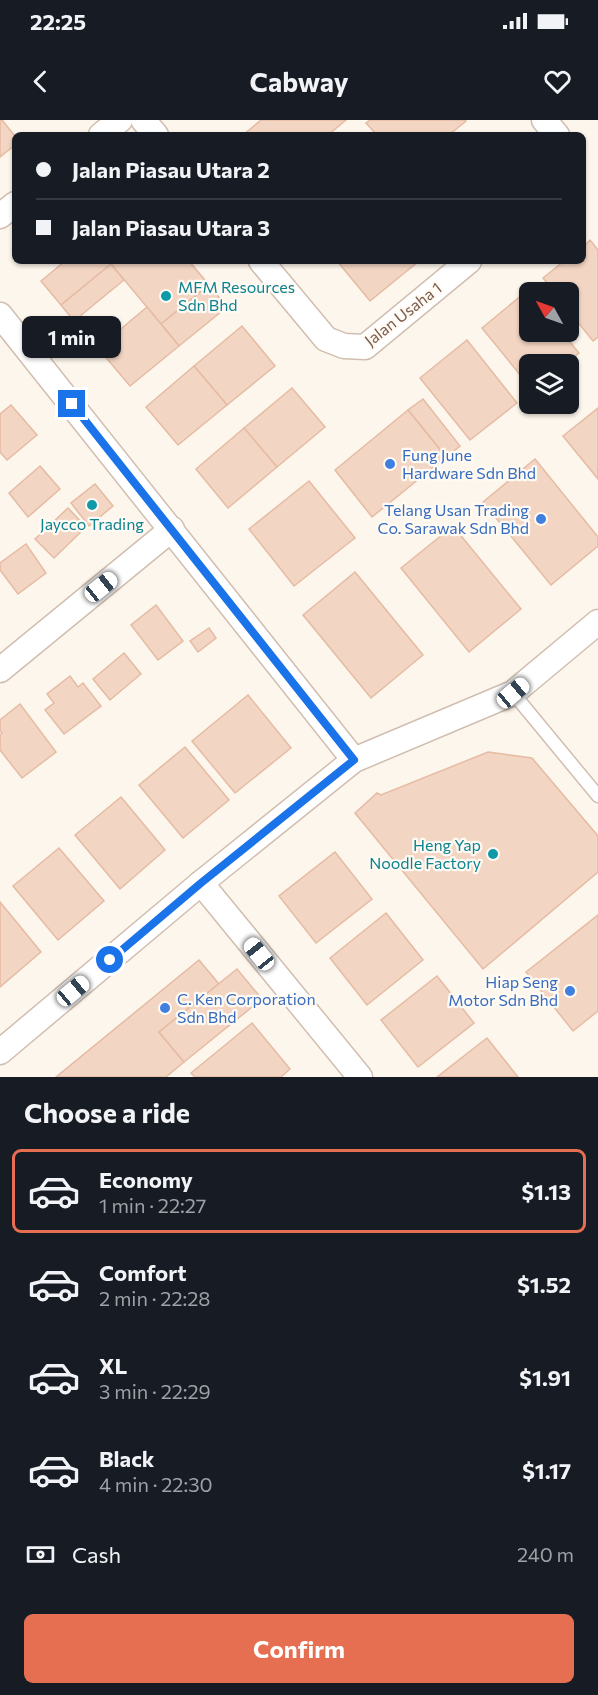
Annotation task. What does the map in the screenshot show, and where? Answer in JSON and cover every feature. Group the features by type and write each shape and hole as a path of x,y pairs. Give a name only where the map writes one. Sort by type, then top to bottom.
{"street":[{"path":"105,132 120,120"},
{"path":"143,120 153,132"},
{"path":"544,120 554,132"},
{"path":"0,216 12,206"},
{"name":"Jalan Usaha 1","path":"264,264 326,339 344,346 365,347 464,264"},
{"path":"0,315 354,760"},
{"path":"0,670 172,529"},
{"path":"0,1052 201,883 354,760 513,693 598,622"},
{"path":"201,883 360,1077"}],"lane":[{"path":"513,693 598,796"}],"building":[{"path":"0,120 2,120 12,132 12,147 0,157"},
{"path":"261,120 346,120 332,132 247,132"},
{"path":"370,120 466,121 453,132 374,132 366,123"},
{"path":"590,240 598,250 598,337 593,341 579,324 579,282 546,282 543,278 560,264 586,264 586,244"},
{"path":"61,264 111,264 61,305 41,281"},
{"name":"MFM Resources Sdn Bhd","path":"111,264 192,264 209,285 161,324"},
{"path":"111,264 124,280 74,321 61,305"},
{"path":"339,264 415,264 370,301"},
{"path":"209,285 227,307 179,346 161,324"},
{"path":"519,297 519,342 570,342 579,353 519,354 519,373 482,328"},
{"path":"147,307 179,346 130,386 98,348"},
{"path":"242,326 275,366 227,405 194,366"},
{"path":"467,340 517,403 470,440 420,378"},
{"path":"194,366 227,405 178,445 146,407"},
{"path":"292,388 325,427 277,467 244,428"},
{"path":"423,399 460,446 446,457 408,410"},
{"path":"11,405 37,435 7,460 0,452 0,414"},
{"path":"598,408 598,479 563,436"},
{"name":"Fung June Hardware Sdn Bhd","path":"408,410 446,457 372,517 335,470"},
{"path":"244,428 277,467 228,508 196,469"},
{"name":"Telang Usan Trading Co. Sarawak Sdn Bhd","path":"535,459 598,537 598,546 551,585 483,502"},
{"path":"40,466 60,489 28,517 9,493"},
{"path":"309,481 355,538 294,586 249,529"},
{"name":"Jaycco Trading","path":"95,484 113,506 89,526 71,503"},
{"path":"68,508 86,527 54,558 35,539"},
{"path":"453,526 521,609 469,652 401,568"},
{"path":"26,544 46,573 18,594 0,570 0,563"},
{"path":"355,572 423,655 371,698 303,615"},
{"path":"156,605 183,641 158,660 131,625"},
{"path":"209,628 216,638 198,652 190,641"},
{"path":"124,653 141,674 110,700 93,679"},
{"path":"70,676 78,687 83,683 101,706 64,734 45,710 54,703 47,694"},
{"path":"248,695 291,748 235,793 192,741"},
{"path":"20,704 56,752 22,778 0,750 2,733 0,720"},
{"path":"185,747 229,800 183,838 139,785"},
{"name":"Heng Yap Noodle Factory","path":"488,752 532,758 598,836 598,872 483,969 355,813 377,793 381,795"},
{"path":"121,797 165,850 120,889 75,835"},
{"path":"59,848 104,901 58,940 13,886"},
{"path":"335,852 372,899 316,943 279,896"},
{"path":"0,902 41,952 0,987"},
{"path":"386,913 423,960 367,1005 330,958"},
{"name":"Hiap Seng Motor Sdn Bhd","path":"598,915 598,1011 573,1031 526,972"},
{"name":"C. Ken Corporation Sdn Bhd","path":"199,960 219,984 159,1032 184,1062 166,1077 56,1077"},
{"path":"237,969 262,999 184,1062 159,1032"},
{"path":"437,976 474,1023 418,1067 381,1020"},
{"path":"252,1023 290,1069 281,1077 195,1077 191,1073"},
{"path":"487,1038 518,1077 437,1077"}],"place":[{"name":"MFM Resources Sdn Bhd","path":"166,296"},
{"name":"Fung June Hardware Sdn Bhd","path":"390,464"},
{"name":"Jaycco Trading","path":"92,505"},
{"name":"Telang Usan Trading Co. Sarawak Sdn Bhd","path":"541,519"},
{"name":"Heng Yap Noodle Factory","path":"493,854"},
{"name":"Hiap Seng Motor Sdn Bhd","path":"570,991"},
{"name":"C. Ken Corporation Sdn Bhd","path":"165,1008"}],"route":[{"path":"72,404 354,760 201,883 110,960"}]}
